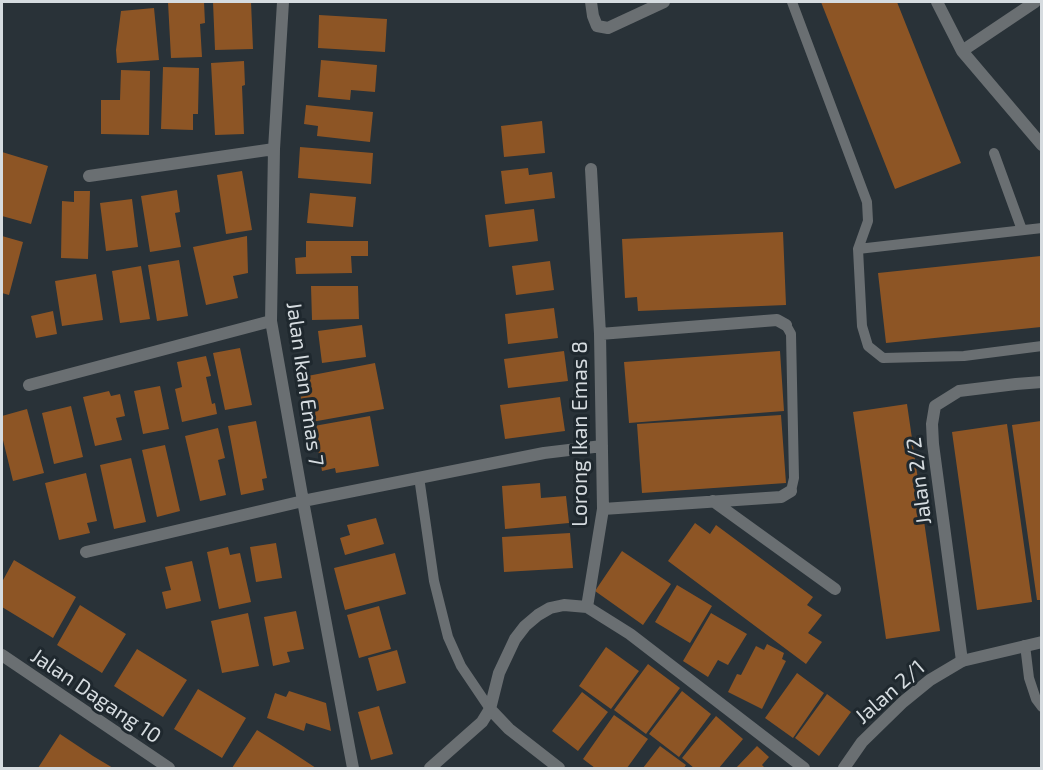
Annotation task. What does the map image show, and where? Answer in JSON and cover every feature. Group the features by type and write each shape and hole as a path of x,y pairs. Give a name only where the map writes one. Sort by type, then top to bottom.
{"street":[{"name":"Jalan Ikan Emas 7","path":"283,2 274,149 271,321 353,768"},
{"path":"591,2 597,26 608,28 664,2"},
{"path":"937,2 962,51 1041,146"},
{"path":"962,51 1035,2"},
{"path":"89,176 274,149"},
{"name":"Lorong Ikan Emas 8","path":"587,607 603,509 600,334 591,169"},
{"path":"600,334 777,320 786,325"},
{"path":"29,385 271,321"},
{"name":"Jalan 2/2","path":"962,661 933,444 932,424 936,406 959,391 1041,382"},
{"path":"86,552 303,501 419,477 544,453 602,446"},
{"path":"603,509 781,497 791,491"},
{"path":"713,501 835,589"},
{"path":"430,768 482,722 490,709 499,673 515,639 525,626 550,608 564,605 587,607 630,634 804,768"},
{"name":"Jalan 2/1","path":"844,768 862,742 903,702 930,680 962,661 1041,642"},
{"name":"Jalan Dagang 10","path":"2,655 169,768"},
{"path":"490,709 509,729 559,768"}],"lane":[{"path":"792,2 867,202 868,221 858,249 862,326 868,346 883,358 964,356 1041,346"},
{"path":"994,153 1022,230"},
{"path":"858,249 1041,228"},
{"path":"786,325 791,334 794,478 791,491"},
{"path":"419,477 434,581 448,637 461,666 490,709"},
{"path":"1025,645 1029,678 1041,707"}],"building":[{"path":"168,2 204,2 205,23 200,24 202,57 171,58"},
{"path":"213,2 251,2 253,49 215,50"},
{"path":"821,2 897,2 961,163 895,189"},
{"path":"154,8 159,60 117,63 116,50 121,11"},
{"path":"319,15 387,19 385,52 318,48"},
{"path":"321,60 377,65 375,92 351,90 350,100 318,97"},
{"path":"244,61 245,85 242,86 244,134 215,135 211,63"},
{"path":"163,67 199,68 198,114 193,114 193,130 161,129"},
{"path":"121,70 150,71 149,135 101,134 101,100 120,100"},
{"path":"306,105 373,112 370,142 317,136 318,126 304,124"},
{"path":"542,121 545,153 504,157 501,126"},
{"path":"300,147 373,153 371,184 298,178"},
{"path":"2,152 48,166 31,224 2,216"},
{"path":"528,168 529,175 552,172 555,198 505,204 501,171"},
{"path":"242,171 252,230 226,234 217,175"},
{"path":"177,190 180,212 175,213 181,247 150,252 141,196"},
{"path":"74,191 90,191 88,259 61,258 62,201 74,202"},
{"path":"310,193 356,197 353,227 307,223"},
{"path":"132,199 138,247 106,251 100,203"},
{"path":"534,209 538,241 489,247 485,215"},
{"path":"783,232 786,305 638,311 637,297 625,298 622,239"},
{"path":"2,236 23,242 9,295 2,293"},
{"path":"247,236 248,273 233,276 238,298 206,305 193,247"},
{"path":"306,241 368,241 368,256 351,256 352,273 296,274 295,258 306,257"},
{"path":"1041,256 1041,327 886,343 878,273"},
{"path":"179,260 188,316 157,321 148,265"},
{"path":"550,261 554,290 516,295 512,266"},
{"path":"141,266 150,319 120,323 112,271"},
{"path":"96,274 103,320 62,326 55,281"},
{"path":"311,286 358,286 359,319 312,320"},
{"path":"554,308 558,338 508,344 505,314"},
{"path":"53,311 57,334 36,338 31,316"},
{"path":"362,325 366,357 322,363 318,331"},
{"path":"240,348 252,405 225,410 213,353"},
{"path":"564,351 568,381 508,388 504,359"},
{"path":"780,351 784,411 629,423 624,362"},
{"path":"206,356 211,376 206,377 212,404 215,403 217,414 182,422 175,389 182,387 177,362"},
{"path":"375,363 384,409 306,423 297,378"},
{"path":"160,386 169,429 143,434 134,391"},
{"path":"109,391 111,396 120,394 125,416 116,418 122,440 95,446 83,397"},
{"path":"560,397 565,431 505,439 500,405"},
{"path":"907,404 940,631 886,639 853,412"},
{"path":"71,406 83,457 54,464 42,413"},
{"path":"27,409 44,473 13,481 2,436 2,416"},
{"path":"781,415 786,483 642,493 637,424"},
{"path":"370,416 379,466 336,473 335,468 322,471 314,426"},
{"path":"256,421 267,478 262,479 264,490 241,495 228,426"},
{"path":"1041,421 1041,600 1037,600 1012,425"},
{"path":"1007,424 1032,602 977,610 952,432"},
{"path":"218,428 225,458 218,460 226,495 200,501 185,436"},
{"path":"165,445 180,511 157,517 142,450"},
{"path":"131,458 146,522 114,529 100,465"},
{"path":"86,473 97,521 87,523 90,533 59,540 45,483"},
{"path":"540,483 541,498 566,496 569,523 505,529 502,486"},
{"path":"376,518 384,544 345,555 340,538 350,535 347,525"},
{"path":"695,523 710,534 716,525 813,597 807,605 822,615 808,633 822,642 806,664 668,561"},
{"path":"570,533 573,568 504,572 502,537"},
{"path":"276,543 282,578 256,582 250,547"},
{"path":"228,547 230,555 240,553 251,602 219,609 207,552"},
{"path":"622,551 671,584 643,625 595,591"},
{"path":"395,553 406,594 345,610 334,568"},
{"path":"14,560 76,597 53,638 2,607 2,582"},
{"path":"192,561 201,601 166,609 162,592 171,590 165,567"},
{"path":"677,585 712,606 690,643 655,622"},
{"path":"80,605 126,634 102,673 57,645"},
{"path":"379,606 391,649 359,658 347,615"},
{"path":"296,611 304,649 287,652 290,662 273,666 264,617"},
{"path":"248,613 259,666 222,673 211,621"},
{"path":"711,613 747,634 728,665 718,660 708,677 683,661"},
{"path":"767,644 784,653 782,659 786,661 762,709 728,692 737,674 741,675 756,646 764,650"},
{"path":"606,647 639,671 611,709 579,686"},
{"path":"137,649 187,680 163,717 114,686"},
{"path":"397,650 406,683 377,691 368,658"},
{"path":"648,664 680,688 646,734 614,710"},
{"path":"797,673 824,693 793,738 765,718"},
{"path":"198,689 246,718 222,758 174,729"},
{"path":"289,691 326,703 331,731 306,723 304,731 267,718 275,693 286,697"},
{"path":"682,691 711,714 679,757 649,734"},
{"path":"582,692 608,712 578,751 552,731"},
{"path":"827,694 851,712 819,756 795,738"},
{"path":"379,706 393,754 371,760 358,712"},
{"path":"614,715 648,739 627,768 595,768 583,759"},
{"path":"716,716 743,739 719,768 694,768 682,758"},
{"path":"257,730 281,745 316,768 232,768"},
{"path":"60,734 93,756 113,768 38,768"},
{"path":"660,746 686,765 684,768 643,768"},
{"path":"757,746 769,757 762,765 765,768 736,768"}]}
